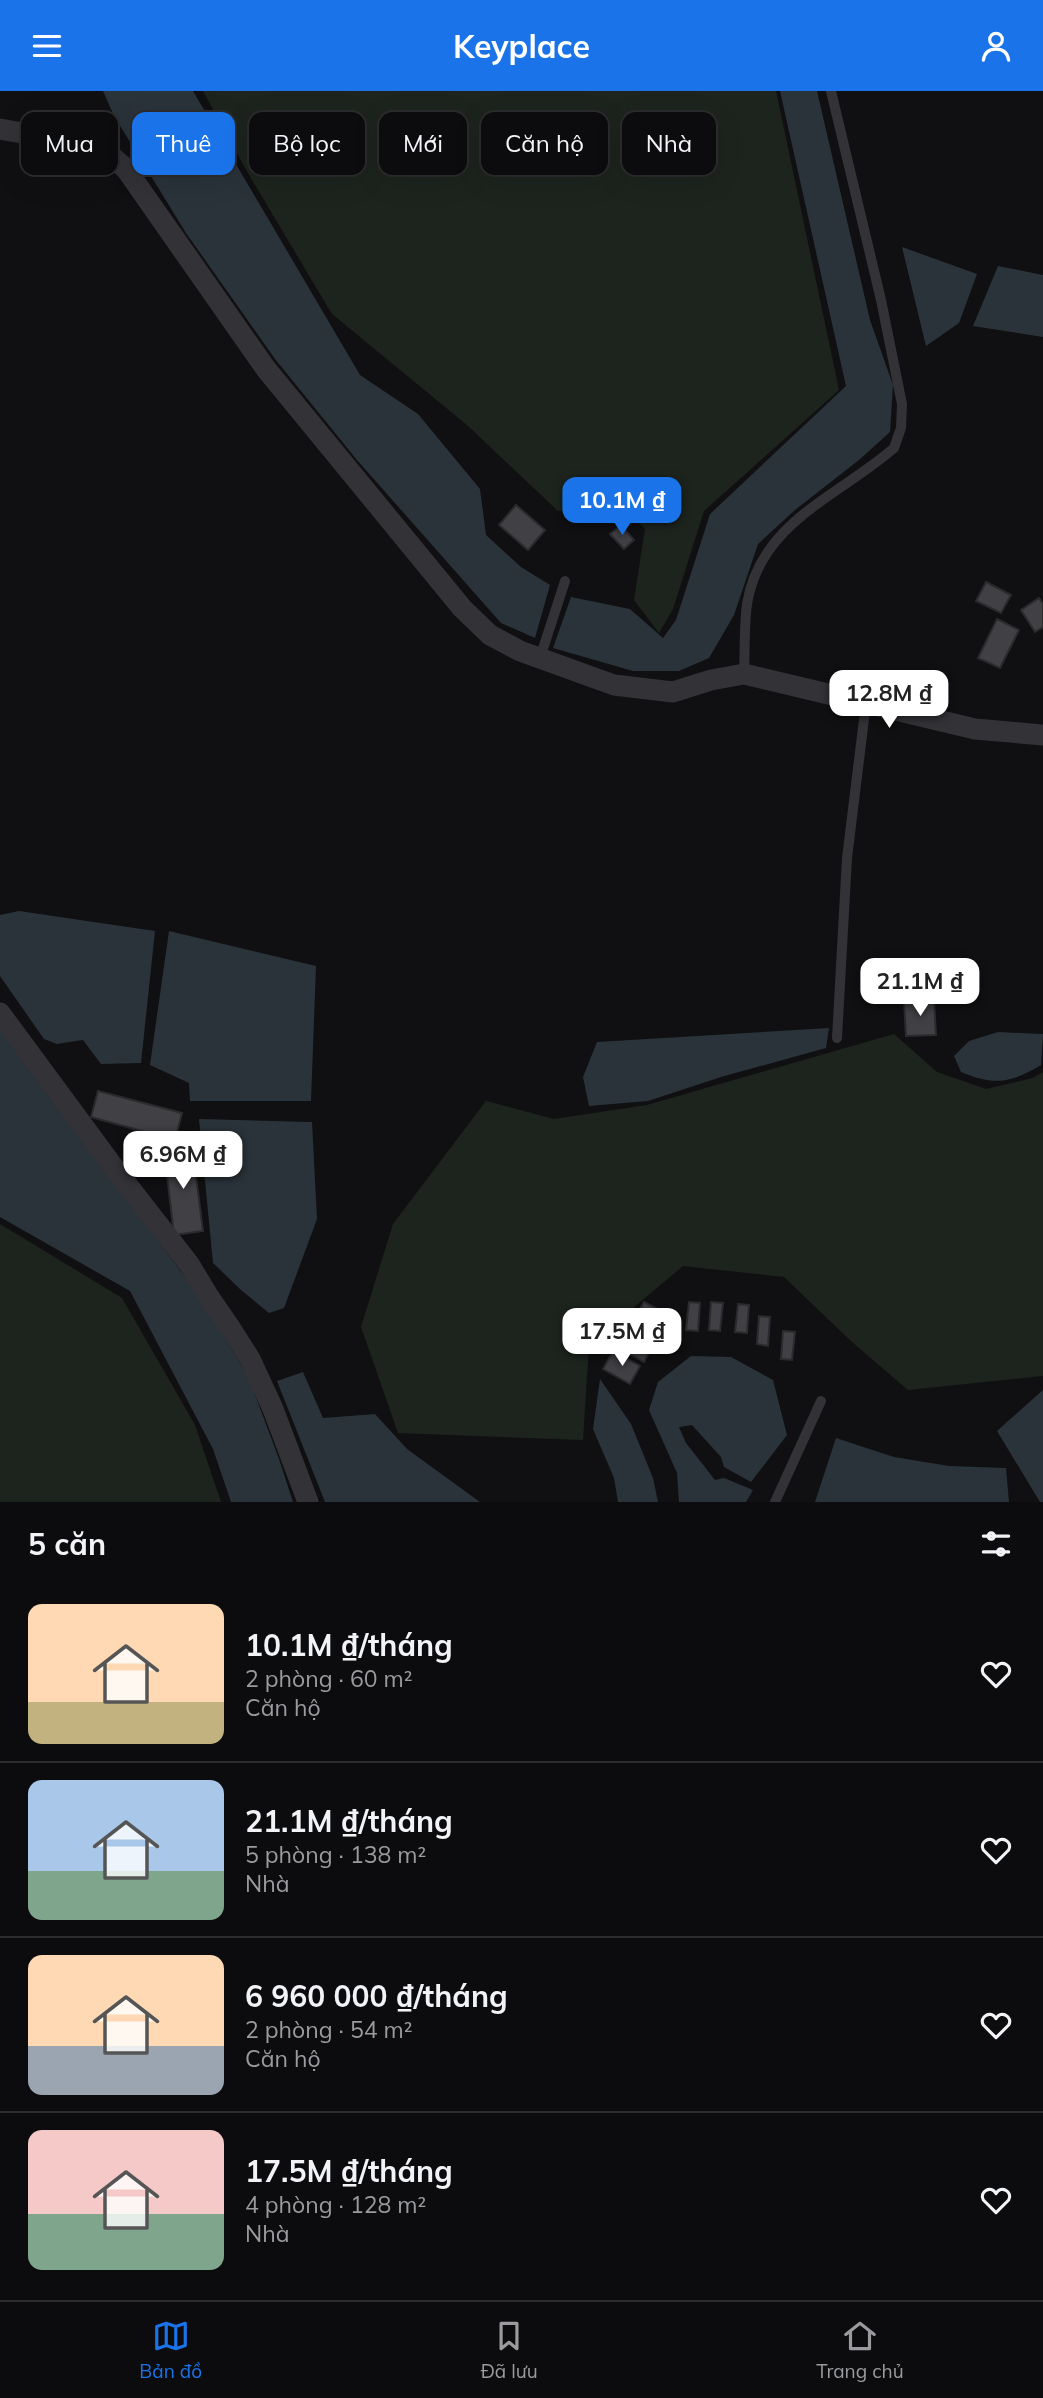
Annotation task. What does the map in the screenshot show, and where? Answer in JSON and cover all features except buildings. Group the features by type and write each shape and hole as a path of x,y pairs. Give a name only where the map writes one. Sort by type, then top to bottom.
{"street":[{"path":"0,129 102,147 126,169 266,369 462,608 490,635 520,651 614,685 673,692 711,680 744,674 975,729 1043,735"},
{"path":"0,1013 123,1180 189,1264 238,1339 273,1409 308,1502"}],"lane":[{"path":"744,674 747,603 768,549 791,523 894,448 901,428 902,404 881,300 831,91"},
{"path":"540,658 565,581"},
{"path":"836,1038 847,858 866,703"},
{"path":"775,1502 821,1401"}],"shaded area":[{"path":"103,91 193,91 205,112 132,112 132,145 118,122 118,112 112,112"},
{"path":"203,91 776,91 839,390 704,511 673,609 659,633 634,600 645,529 623,507 558,511 467,425 332,314 249,175 235,149 235,112 214,112"},
{"path":"780,91 817,91 870,320 893,385 890,432 758,544 734,615 709,658 679,671 633,671 553,648 571,597 630,609 663,638 676,620 710,514 846,386"},
{"path":"235,162 360,375 418,414 480,489 486,535 521,567 550,585 535,638 501,623 357,460 275,359 186,233 150,175 235,175"},
{"path":"902,247 977,274 959,323 926,346"},
{"path":"998,266 1043,275 1043,337 973,326"},
{"path":"19,911 155,931 141,1063 101,1064 83,1040 57,1044 44,1039 0,976 0,915"},
{"path":"169,931 316,966 311,1101 190,1101 189,1083 150,1065"},
{"path":"829,1028 826,1048 721,1077 648,1101 589,1106 583,1077 597,1042"},
{"path":"0,1029 197,1293 248,1376 293,1502 231,1502 213,1449 130,1291 0,1217"},
{"path":"998,1032 1043,1034 1041,1065 1020,1076 1002,1081 983,1079 961,1072 954,1056 969,1041"},
{"path":"894,1034 937,1072 986,1089 1033,1078 1043,1072 1043,1376 908,1390 851,1341 784,1277 683,1266 589,1345 583,1440 398,1433 361,1327 393,1224 486,1101 554,1119 647,1105"},
{"path":"199,1119 312,1122 317,1219 284,1308 269,1313 213,1263"},
{"path":"0,1224 122,1298 195,1425 221,1502 0,1502"},
{"path":"691,1356 731,1357 773,1380 787,1435 751,1482 724,1467 721,1457 692,1425 679,1427 686,1443 715,1480 724,1478 753,1490 746,1502 679,1502 677,1473 649,1410 658,1382"},
{"path":"303,1372 323,1418 375,1414 407,1449 480,1502 325,1502 277,1381"},
{"path":"600,1379 631,1424 653,1478 658,1502 618,1502 614,1478 593,1429"},
{"path":"1043,1390 1043,1502 1040,1502 997,1431"},
{"path":"836,1438 894,1457 949,1466 1006,1468 1009,1502 815,1502"}]}
